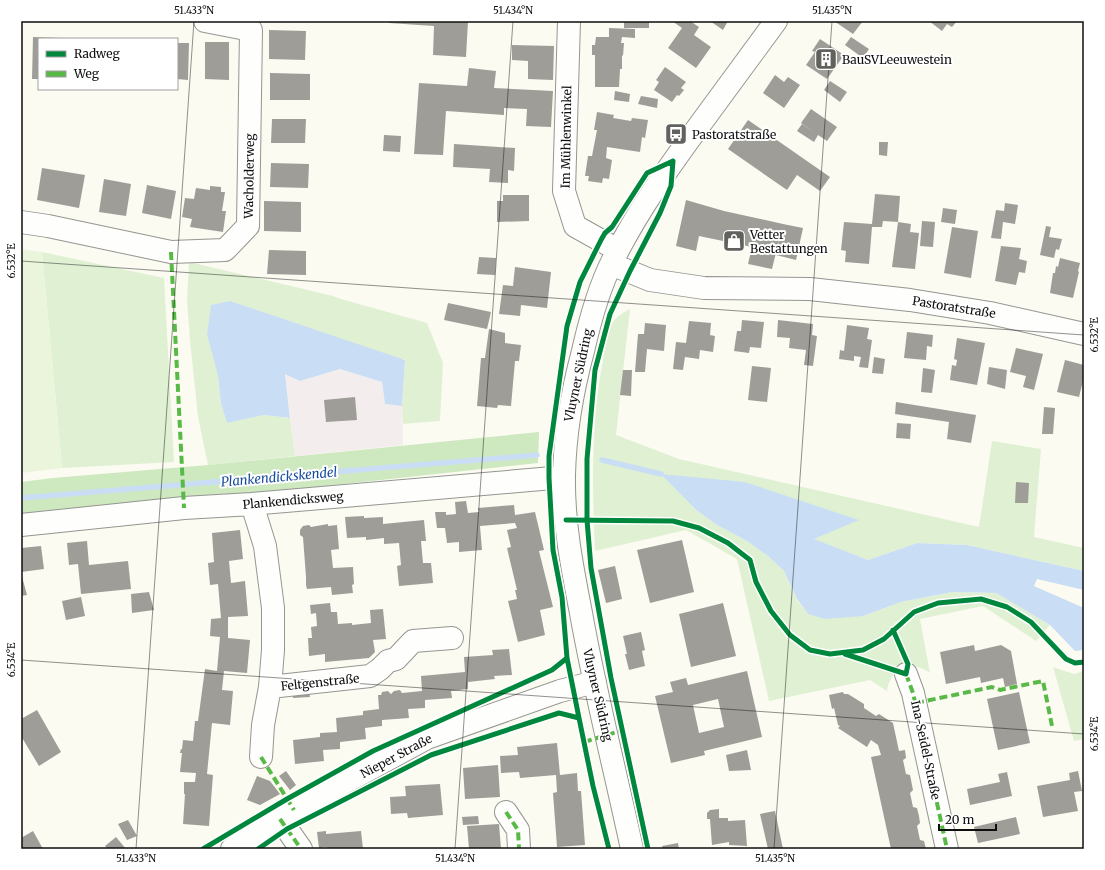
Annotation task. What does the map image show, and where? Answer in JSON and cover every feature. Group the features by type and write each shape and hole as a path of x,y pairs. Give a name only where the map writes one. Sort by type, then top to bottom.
{"street":[{"name":"Wacholderweg","path":"21,222 48,226 171,252 226,250 248,226 252,25 205,21"},
{"name":"Im Mühlenwinkel","path":"569,21 564,191 575,226 615,257"},
{"name":"Vluyner Südring","path":"632,849 595,682 574,574 566,520 564,477 572,393 593,308 615,257 638,215 673,161 776,21"},
{"name":"Pastoratstraße","path":"615,257 650,280 704,288 810,289 910,300 990,313 1084,334"},
{"name":"Plankendicksweg","path":"21,525 184,508 252,504 564,477"},
{"name":"Feltgenstraße","path":"252,504 265,546 273,608 273,650 270,688 263,725 261,757"},
{"name":"Feltgenstraße","path":"270,688 370,676 388,661 396,659 413,641 452,638"},
{"name":"Ina-Seidel-Straße","path":"906,674 913,692 947,849"},
{"name":"Nieper Straße","path":"232,849 294,810 427,738 560,691 595,682"},
{"path":"506,812 518,830 519,849"},
{"path":"280,819 302,849"}],"shaded area":[{"path":"340,369 382,382 385,404 402,406 403,445 295,456 285,373 300,381"}],"green space":[{"path":"21,249 42,252 62,468 21,473"},
{"path":"42,252 164,278 174,462 62,468"},
{"path":"189,262 333,296 427,323 443,363 440,421 403,424 402,406 405,359 218,376 221,404 227,423 264,415 290,418 295,456 208,465 198,417 190,340 187,300"},
{"path":"630,309 616,435 679,459 979,527 992,441 1041,449 1034,537 1084,548 1084,571 967,545 917,543 868,560 813,539 858,520 662,474 696,510 717,525 747,541 768,556 784,571 797,600 808,614 863,616 901,602 952,592 996,593 1050,625 1036,641 983,606 920,619 930,673 923,669 909,666 903,668 892,677 887,691 870,680 769,701 737,559 686,530 595,551 593,455 599,384 611,325 619,316"},
{"path":"539,432 538,463 251,494 21,516 21,482"},
{"path":"1053,667 1074,674 1084,671 1084,739 1074,741"}],"water":[{"path":"230,301 405,360 402,406 385,404 382,382 340,369 300,381 285,374 290,418 264,415 227,423 221,404 218,376 207,334 211,305"},
{"path":"661,474 745,482 859,520 814,539 868,560 917,543 967,545 1084,571 1084,590 1037,579 1034,586 1084,608 1084,650 1075,651 1050,625 996,593 952,592 901,602 863,616 825,619 808,614 797,599 784,571 768,556 747,541 717,525 696,510"}],"building":[{"path":"389,21 468,21 466,57 433,55 434,26 389,23"},
{"path":"624,21 649,21 649,28 624,28"},
{"path":"672,21 690,21 699,27 694,35 711,47 696,68 668,48 682,28"},
{"path":"710,21 728,21 723,30"},
{"path":"834,21 863,21 853,34"},
{"path":"929,21 957,21 952,27 947,24 942,31"},
{"path":"609,28 635,29 635,38 622,37 621,43 624,43 619,87 595,87 595,55 592,55 592,45 595,45 596,37 609,37"},
{"path":"269,30 306,31 305,60 269,59"},
{"path":"33,37 61,38 38,38 38,79 32,79"},
{"path":"851,37 869,49 863,58 845,45"},
{"name":"BauSVLeeuwestein","path":"820,39 844,55 827,79 806,65 815,52 812,51"},
{"path":"205,42 229,42 229,80 205,79"},
{"path":"178,43 189,43 188,80 178,79"},
{"path":"512,45 554,46 553,80 528,79 528,61 512,60"},
{"path":"665,67 686,82 681,88 684,90 679,96 677,95 672,102 654,90 659,82 656,80"},
{"path":"469,68 496,71 494,88 553,91 551,127 526,126 527,109 504,108 504,115 446,111 443,155 414,154 419,83 467,86"},
{"path":"270,73 310,74 310,100 270,100"},
{"path":"775,75 784,82 788,77 800,85 784,108 763,93"},
{"path":"830,81 847,92 840,102 824,90"},
{"path":"615,91 630,94 629,102 614,100"},
{"path":"641,96 658,99 657,108 638,104"},
{"path":"811,109 837,127 827,141 818,135 814,142 797,131 802,124 814,132 801,123"},
{"path":"597,112 614,115 613,118 631,121 632,118 648,120 645,138 642,137 640,152 607,147 606,158 612,160 609,179 603,178 602,183 588,181 589,176 585,176 588,156 592,156 597,130 594,130"},
{"path":"272,119 306,119 305,143 271,143"},
{"path":"748,120 830,177 820,191 797,175 787,190 728,149"},
{"path":"384,135 401,136 400,152 383,151"},
{"path":"879,142 888,142 887,156 879,155"},
{"path":"454,144 515,148 514,171 508,170 508,183 489,182 490,169 453,167"},
{"path":"271,163 309,164 308,188 270,187"},
{"path":"42,168 85,175 79,208 37,200"},
{"path":"104,179 131,184 126,216 99,212"},
{"path":"147,185 176,191 171,219 142,213"},
{"path":"210,186 221,187 221,192 225,192 222,211 226,211 223,232 190,227 192,219 182,217 185,198 194,199 196,188 210,190"},
{"path":"875,194 900,196 898,222 883,221 882,227 872,227 869,264 845,262 846,251 841,250 844,222 872,224"},
{"path":"503,195 529,195 529,221 497,222 497,201 503,201"},
{"path":"686,200 724,211 783,224 772,269 748,264 752,247 699,236 696,251 676,246"},
{"path":"264,201 301,202 301,232 264,231"},
{"path":"1005,203 1018,205 1015,224 1003,222 1001,239 991,238 996,210 1004,211"},
{"path":"943,208 957,210 955,224 941,222"},
{"path":"922,221 935,222 933,247 920,246"},
{"path":"898,222 911,224 910,232 919,233 915,269 892,267"},
{"path":"783,224 803,228 796,260 776,255"},
{"path":"1046,226 1051,227 1049,237 1062,239 1059,250 1056,249 1054,258 1040,255"},
{"path":"952,227 978,231 971,278 944,273"},
{"path":"1001,246 1021,248 1019,259 1027,261 1025,273 1019,272 1016,285 995,281"},
{"path":"269,250 306,251 306,275 267,274"},
{"path":"479,257 496,258 495,275 477,274"},
{"path":"1060,258 1080,263 1073,298 1050,293 1053,273 1055,273 1056,266 1058,267"},
{"path":"515,267 551,272 547,308 521,305 520,316 499,314 503,285 513,286"},
{"path":"448,303 491,312 487,329 444,320"},
{"path":"742,320 764,322 761,348 750,347 749,353 734,351 737,331 741,331"},
{"path":"778,320 813,324 812,335 817,336 813,366 804,365 806,350 789,348 790,338 777,337"},
{"path":"689,321 711,323 710,335 715,336 713,352 700,350 699,359 685,357 683,370 673,369 676,342 686,343"},
{"path":"645,323 666,325 664,351 647,349 645,372 635,372 638,334 644,334"},
{"path":"847,325 869,328 867,339 872,340 868,368 859,367 861,357 854,356 854,361 839,359 840,350 844,351"},
{"path":"489,329 505,333 505,343 521,345 519,361 515,361 511,406 498,405 497,408 477,406 481,358 485,358"},
{"path":"907,332 933,335 932,347 927,346 926,360 904,358"},
{"path":"957,338 985,343 977,385 950,380 952,365 956,366 957,360 954,359"},
{"path":"1016,348 1043,354 1034,390 1023,387 1026,376 1010,372"},
{"path":"874,357 885,359 883,374 872,373"},
{"path":"1065,360 1084,365 1084,377 1079,397 1057,392"},
{"path":"752,366 771,368 767,402 748,400"},
{"path":"989,367 1007,370 1005,389 987,384"},
{"path":"923,368 935,370 932,393 921,392"},
{"path":"623,370 632,370 631,396 620,395"},
{"path":"355,397 357,420 326,422 324,400"},
{"path":"896,402 976,415 971,443 947,439 949,422 895,414"},
{"path":"1044,407 1055,408 1053,434 1042,434"},
{"path":"897,423 911,424 910,439 896,438"},
{"path":"1016,482 1029,483 1028,503 1015,503"},
{"path":"466,501 468,513 479,512 478,508 514,505 515,515 535,512 544,550 539,551 553,607 540,610 545,635 518,642 508,601 517,599 515,590 517,590 507,548 511,547 507,530 517,528 515,523 480,526 482,550 459,552 459,542 447,543 445,528 437,528 435,512 446,512 446,515 456,514 455,502"},
{"path":"364,516 364,518 383,517 383,524 424,520 426,541 421,541 423,563 431,563 433,583 399,586 397,566 401,565 399,543 384,544 384,538 366,540 366,537 347,538 345,517"},
{"path":"328,524 328,526 337,525 339,549 331,550 333,568 353,567 353,593 332,595 331,587 307,589 303,537 300,535 300,530 303,526 309,525 311,527"},
{"path":"240,530 243,559 229,561 231,583 245,581 248,616 228,617 228,638 250,640 247,673 224,671 222,690 233,691 230,725 212,723 207,774 213,775 209,826 183,824 185,794 184,782 195,782 196,773 180,772 182,753 180,753 183,740 193,741 195,721 198,721 205,669 217,671 220,637 210,636 211,619 221,618 218,584 210,585 208,563 214,562 212,533"},
{"path":"682,540 694,592 650,603 637,550"},
{"path":"87,541 89,565 128,561 131,589 81,594 78,564 69,565 67,543"},
{"path":"41,546 44,569 21,572 21,548"},
{"path":"615,566 622,599 606,603 598,570"},
{"path":"21,573 27,595 21,596"},
{"path":"149,592 154,610 132,613 131,594"},
{"path":"81,597 85,616 66,620 62,601"},
{"path":"330,603 331,612 337,612 338,624 352,623 352,625 371,623 370,610 383,609 386,639 373,640 375,652 369,658 325,662 325,654 309,656 308,638 312,638 311,627 317,626 316,613 311,614 310,605"},
{"path":"723,603 736,656 691,667 679,614"},
{"path":"641,632 645,650 642,651 645,666 629,670 623,636"},
{"path":"974,645 975,651 1001,645 1011,651 1017,684 1005,687 1003,678 981,683 980,677 946,684 940,652"},
{"path":"509,649 512,675 494,676 495,679 468,682 468,689 451,691 452,698 425,700 425,708 408,709 409,718 382,720 382,726 365,728 366,739 340,742 340,749 323,750 324,761 295,764 293,740 320,737 320,733 337,732 336,718 363,715 363,711 379,709 378,695 381,695 382,692 388,691 391,694 394,691 400,690 402,693 422,691 421,676 465,672 464,657 493,655 492,650"},
{"path":"747,671 762,737 704,751 705,755 671,763 655,696 673,692 670,682 686,678 688,685","holes":["718,699 724,727 699,733 693,705"]},
{"path":"309,688 310,697 293,698 292,690"},
{"path":"843,692 844,694 848,694 864,704 864,708 876,716 879,714 893,723 899,751 905,750 906,758 903,760 906,774 910,775 913,790 910,793 913,807 917,808 919,816 920,823 917,826 920,840 924,841 926,849 891,849 871,757 881,755 878,745 871,740 867,747 838,728 840,726 838,725 834,708 832,709 829,695"},
{"path":"1019,692 1030,743 998,750 987,699"},
{"path":"37,710 61,752 39,766 21,736 21,719"},
{"path":"557,743 560,775 577,773 578,791 581,791 585,845 557,847 553,793 557,792 556,775 520,778 519,772 501,773 500,756 518,755 517,747"},
{"path":"747,750 751,770 729,771 726,755"},
{"path":"498,765 500,797 465,799 463,768"},
{"path":"286,771 296,785 290,790 279,776"},
{"path":"1078,771 1082,791 1074,792 1078,811 1043,817 1037,786 1070,780 1069,773"},
{"path":"1007,772 1012,796 970,805 967,789 1000,782 998,774"},
{"path":"257,776 270,781 280,794 260,805 247,800"},
{"path":"440,784 443,815 408,818 407,813 391,814 390,797 406,796 405,786"},
{"path":"719,809 719,818 728,818 728,821 745,820 747,846 729,845 729,842 712,845 710,819 707,819 707,813 710,810"},
{"path":"775,811 783,849 768,849 760,814"},
{"path":"478,816 479,824 463,825 462,817"},
{"path":"1016,817 1020,834 978,843 974,827"},
{"path":"128,820 137,836 127,840 118,824"},
{"path":"499,824 501,849 469,849 467,826"},
{"path":"33,831 43,849 21,849 21,838"},
{"path":"326,831 326,834 361,831 363,849 319,848 317,832"},
{"path":"116,837 126,849 108,849 105,846"},
{"path":"678,843 679,849 663,849 662,846"}],"waterway":[{"name":"Plankendickskendel","path":"21,498 537,455"},
{"name":"Plankendickskendel","path":"602,460 661,474"}],"marked path":[{"path":"171,252 184,508"},
{"path":"906,674 913,693 947,849"},
{"path":"916,703 992,687 1000,690 1043,681 1052,726"},
{"path":"584,742 623,730"},
{"path":"261,757 294,810"},
{"path":"506,812 518,830 519,849"},
{"path":"280,819 301,849"}],"cycle path":[{"path":"579,718 567,658 562,597 553,550 549,478 549,456 567,326 580,282 605,233 612,227 647,173 673,161"},
{"path":"648,849 611,678 591,568 587,520 587,459 595,370 610,314 660,213 671,186 673,161"},
{"path":"566,520 673,521 699,528 728,543 750,560 756,582 771,611 790,635 810,650 830,654 863,650 884,639 914,612 938,603 981,599 1007,607 1031,622 1066,659 1075,663 1084,662"},
{"path":"845,654 906,674 908,664 893,630"},
{"path":"203,849 287,799 373,751 552,670 567,658"},
{"path":"258,849 287,829 431,755 559,713 579,718 593,786 609,849"}],"place":[{"name":"BauSVLeeuwestein","path":"826,59"},
{"name":"Pastoratstraße","path":"676,134"},
{"name":"Vetter Bestattungen","path":"734,241"}]}
